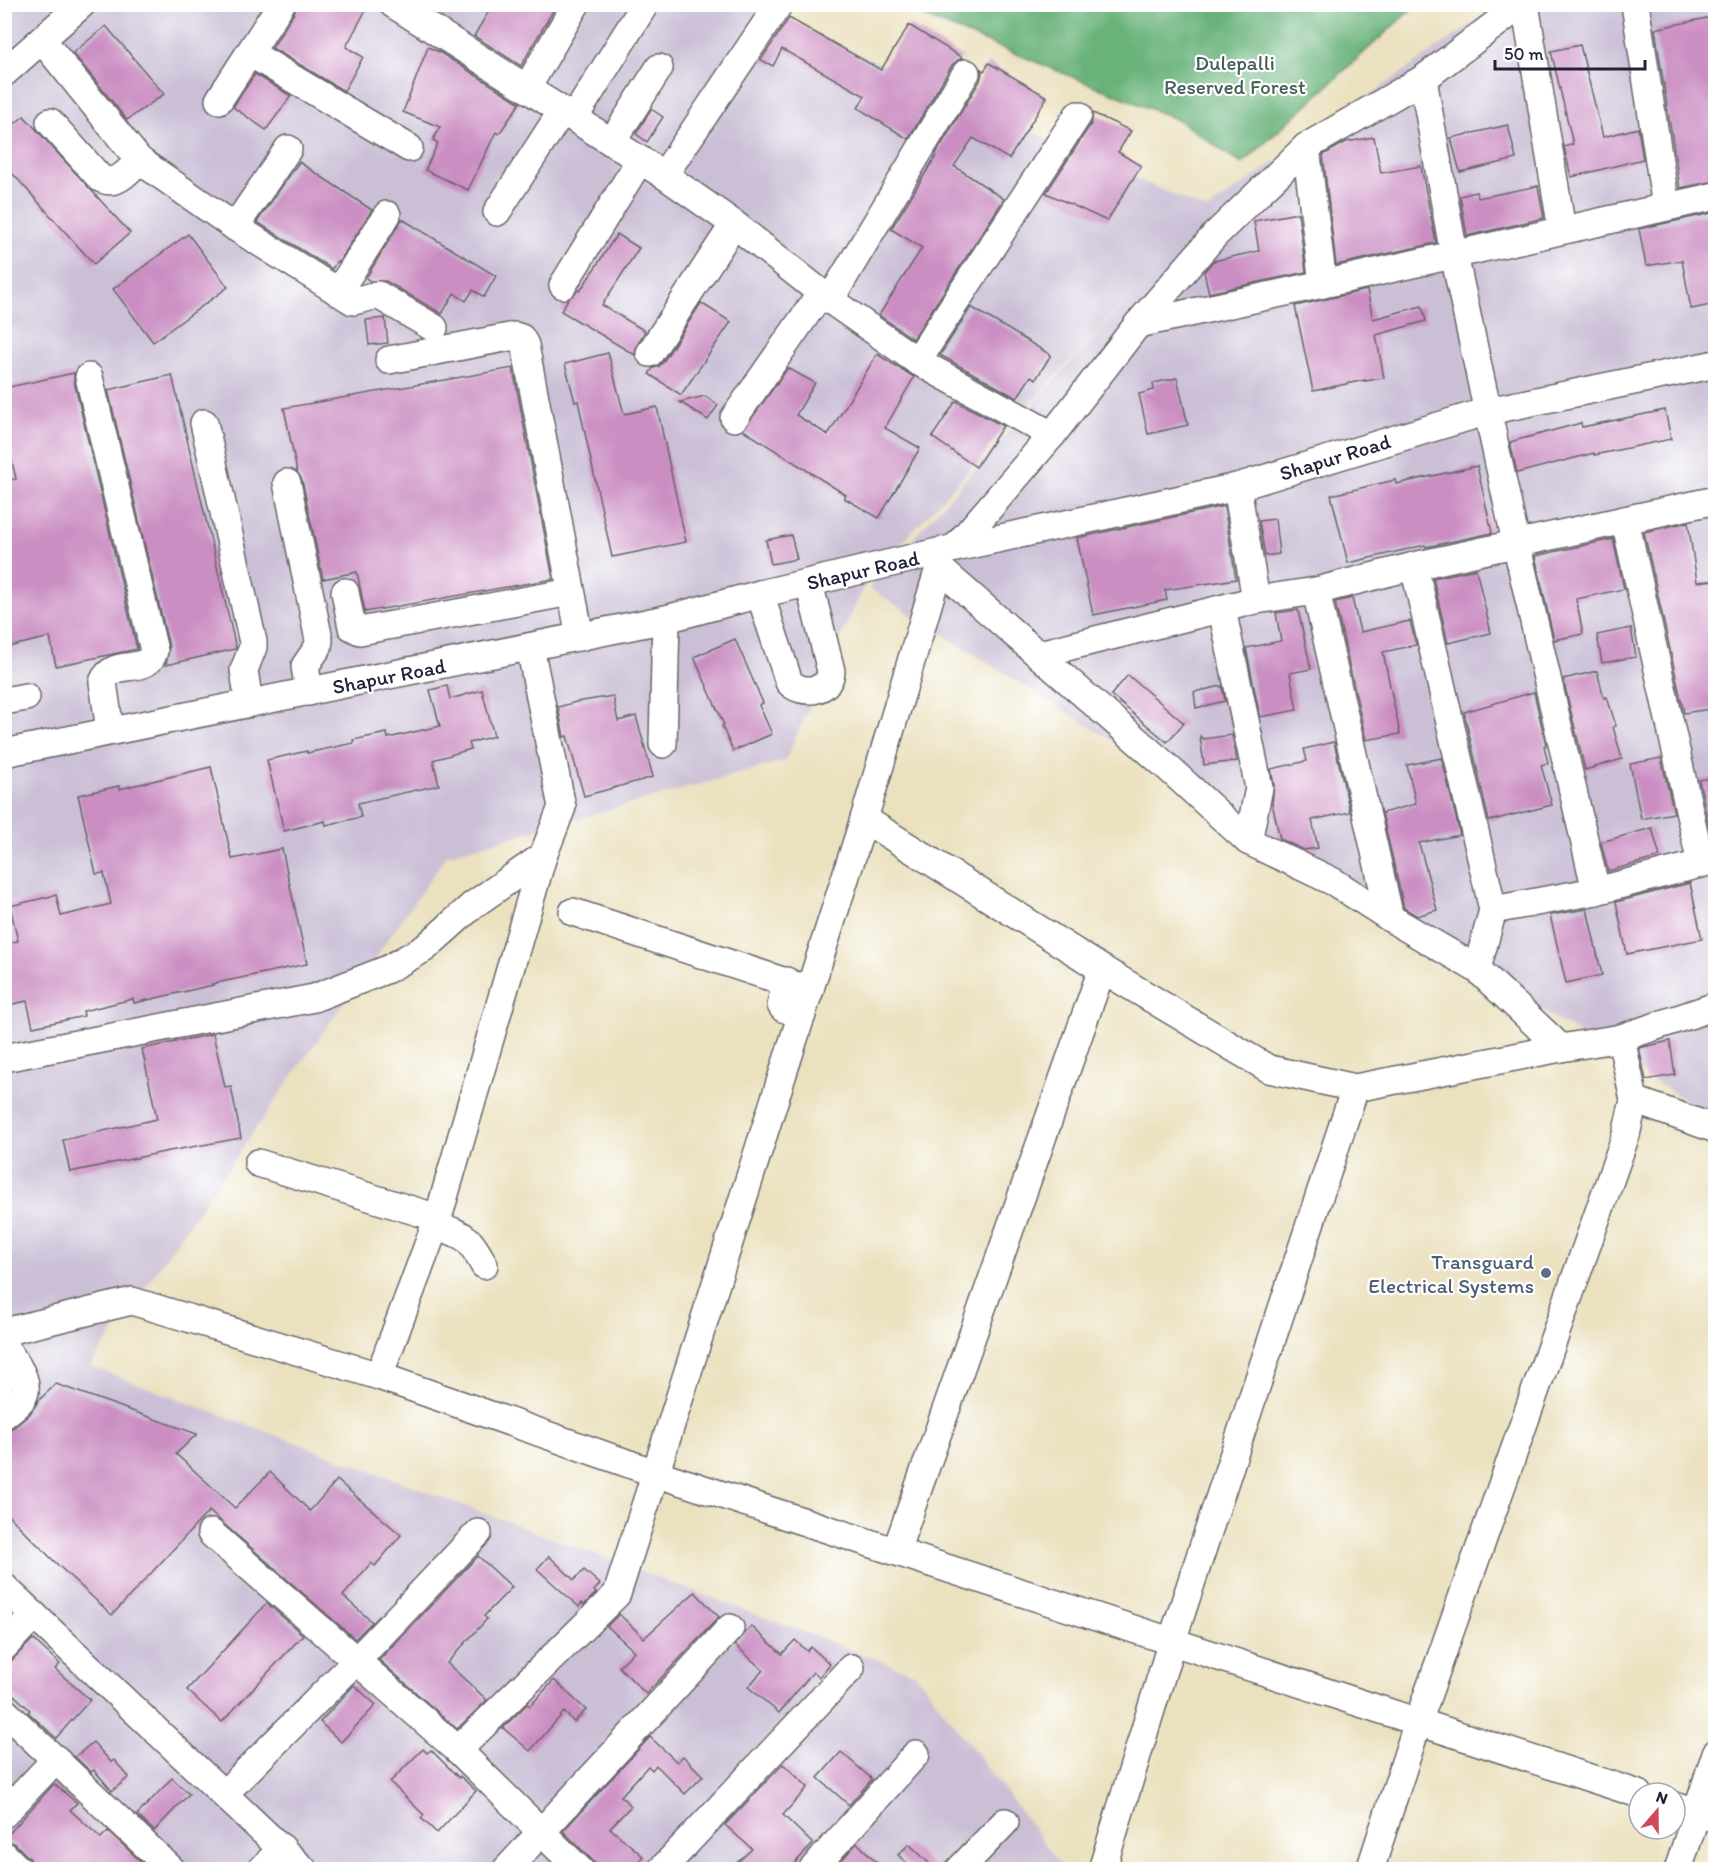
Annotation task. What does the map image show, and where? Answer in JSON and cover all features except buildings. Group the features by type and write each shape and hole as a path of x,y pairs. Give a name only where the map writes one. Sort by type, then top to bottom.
{"street":[{"path":"219,100 281,4"},
{"path":"393,4 664,175 735,224 826,297 917,361 1052,435"},
{"path":"527,88 576,4"},
{"path":"497,212 645,4"},
{"path":"664,175 778,4"},
{"path":"458,1750 617,1594 799,995 864,819 945,556 1052,435 1138,324 1215,235 1306,147 1423,79 1524,4 1562,230"},
{"path":"1635,4 1666,207"},
{"path":"4,73 42,40 74,7"},
{"path":"42,40 139,160 235,227 345,297 378,295 434,328"},
{"path":"250,53 409,148"},
{"path":"612,142 659,68"},
{"path":"734,418 826,297 966,73"},
{"path":"1423,79 1454,255 1516,543 1596,891"},
{"path":"917,361 1078,115"},
{"path":"50,122 106,182 112,182 129,172 139,160"},
{"path":"1306,147 1323,284"},
{"path":"235,227 288,149"},
{"path":"563,285 640,160"},
{"path":"1138,324 1716,196"},
{"path":"345,297 387,215"},
{"path":"650,353 735,224"},
{"path":"389,360 516,336 521,338 525,345 580,636"},
{"name":"Shapur Road","path":"4,753 666,619 760,594 945,556 1237,487 1488,411 1716,364"},
{"path":"89,377 154,651 150,660 142,664 113,670 105,675 103,682 110,731"},
{"path":"204,423 253,642 244,670 249,703"},
{"path":"287,483 319,640 318,647 305,666 309,692"},
{"path":"1237,487 1256,600"},
{"path":"1039,654 1256,600 1316,591 1414,566 1716,500"},
{"path":"1493,910 1596,891 1708,862 1625,520"},
{"path":"945,556 1039,654 1248,841 1334,882 1477,969 1561,1048"},
{"path":"1414,566 1493,910 1477,969"},
{"path":"760,594 789,682 794,688 806,691 826,686 831,680 831,671 809,583"},
{"path":"1316,591 1390,918"},
{"path":"345,592 352,627 360,631 572,592"},
{"path":"1222,609 1259,788 1248,841"},
{"path":"663,744 666,619"},
{"path":"379,1376 436,1221 543,856 562,807 530,647"},
{"path":"864,819 1102,969 1269,1069 1355,1088 1621,1038 1716,1006"},
{"path":"4,1058 314,998 388,969 425,948 473,906 543,856"},
{"path":"573,912 799,995"},
{"path":"896,1551 1102,969"},
{"path":"1370,1869 1418,1722 1626,1135 1634,1100 1621,1038"},
{"path":"1102,1869 1172,1641 1355,1088"},
{"path":"1634,1100 1716,1129"},
{"path":"258,1163 436,1221 463,1235 472,1243 484,1264"},
{"path":"4,1332 132,1301 379,1376 655,1473 1627,1790"},
{"path":"4,1346 25,1381 22,1398 4,1415"},
{"path":"211,1533 458,1750 580,1869"},
{"path":"224,1794 357,1660 478,1533"},
{"path":"4,1587 304,1869"},
{"path":"4,1647 34,1615"},
{"path":"506,1869 730,1628"},
{"path":"661,1869 851,1668"},
{"path":"4,1711 172,1869"},
{"path":"1678,1869 1716,1753"},
{"path":"812,1869 916,1754"},
{"path":"4,1814 56,1759"},
{"path":"958,1869 1005,1822"},
{"path":"261,1869 282,1848"},
{"path":"4,1855 19,1869"}],"shaded area":[{"path":"5,5 749,5 1207,210 1498,5 1715,5 1715,1119 869,588 1161,261 866,582 785,761 447,855 90,1366 916,1674 1064,1869 5,1870"}],"green space":[{"name":"Dulepalli Reserved Forest","path":"896,5 1416,5 1242,164 1178,120"}],"place":[{"name":"Transguard Electrical Systems","path":"1546,1273"}]}
